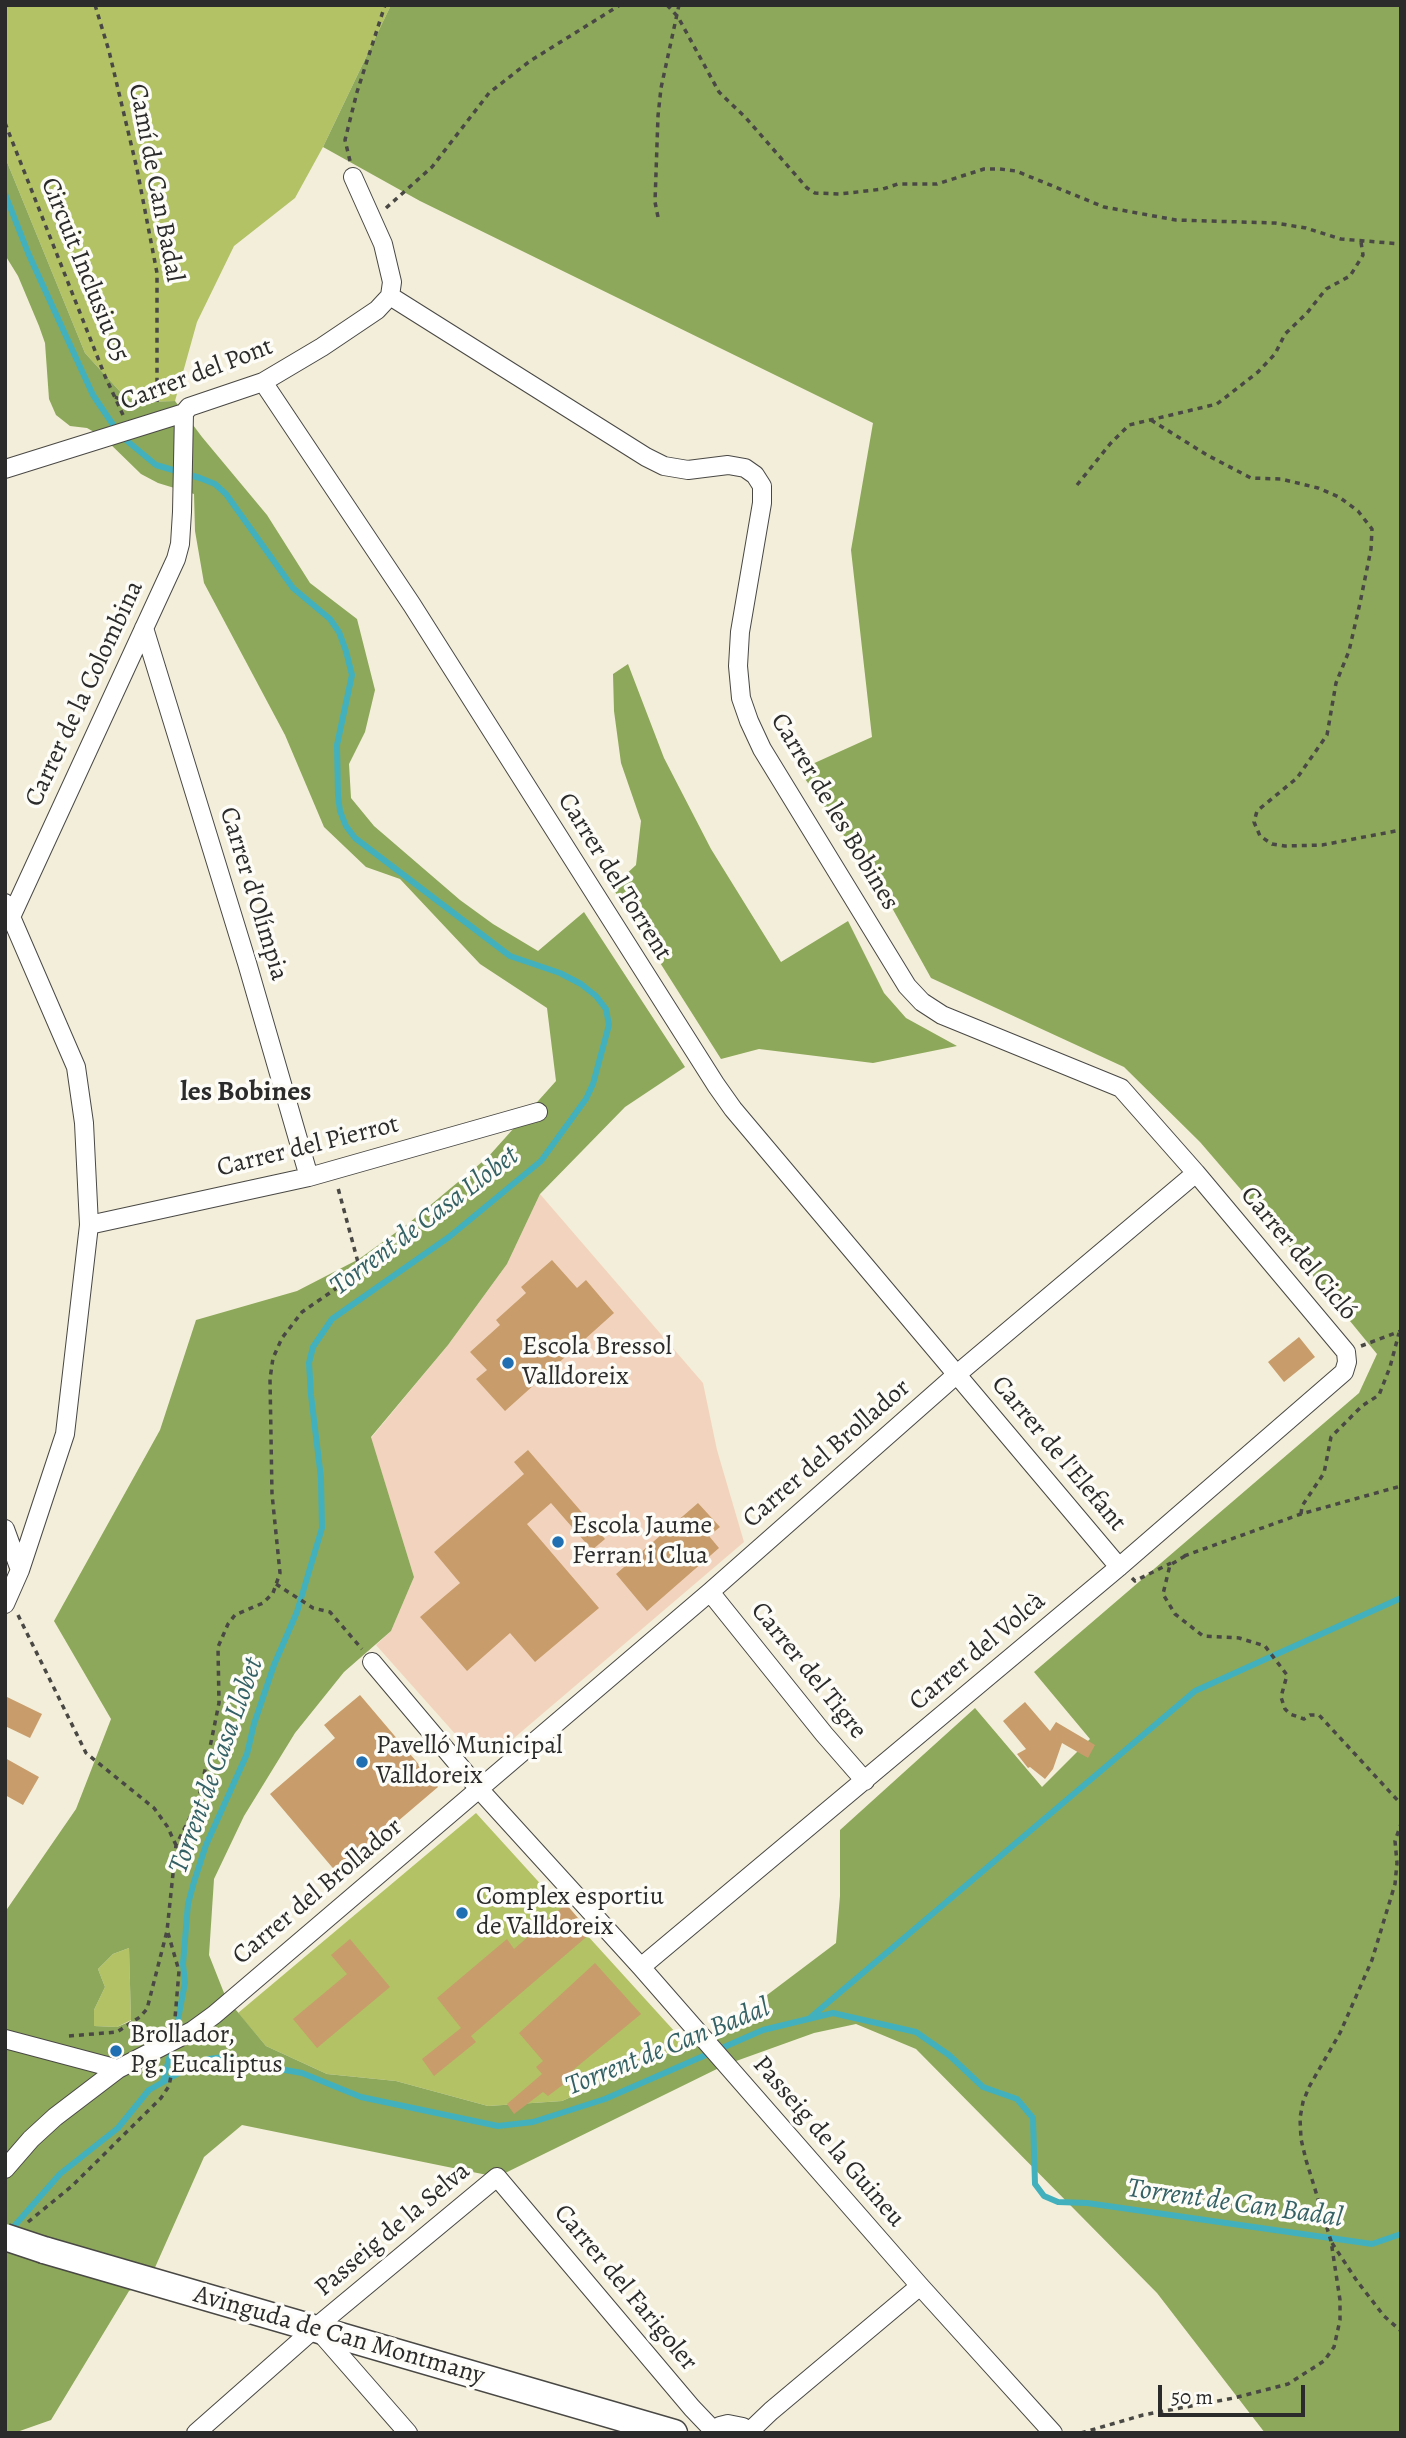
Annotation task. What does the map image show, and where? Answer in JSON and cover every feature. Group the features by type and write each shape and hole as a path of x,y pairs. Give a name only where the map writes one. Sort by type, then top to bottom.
{"street":[{"path":"353,177 373,218 390,266 390,296"},
{"name":"Carrer del Pont","path":"5,469 184,414 189,407 262,382 322,347 377,310 390,296"},
{"name":"Carrer de les Bobines","path":"390,296 664,467 688,470 728,465 745,468 755,475 762,486 762,503 740,632 738,666 741,698 762,749 907,986 922,1002 942,1015 1121,1088 1196,1174"},
{"name":"Carrer del Torrent","path":"262,382 412,605 716,1085 733,1109 956,1375"},
{"name":"Carrer de la Colombina","path":"8,910 176,559 180,544 184,414"},
{"name":"Carrer d'Olímpia","path":"144,628 247,963 309,1177"},
{"path":"7,1600 20,1570 65,1434 89,1225 84,1123 76,1068 8,910"},
{"name":"Carrer del Pierrot","path":"89,1225 309,1177 538,1112"},
{"name":"Carrer del Cicló","path":"1196,1174 1346,1352 1344,1371"},
{"name":"Carrer del Brollador","path":"5,2169 55,2117 118,2069 192,2031 214,2015 710,1592 956,1375 1196,1174"},
{"name":"Carrer del Volcà","path":"641,1968 1119,1567 1344,1371"},
{"name":"Carrer de l'Elefant","path":"956,1375 1119,1567"},
{"path":"5,1529 20,1570"},
{"name":"Carrer del Tigre","path":"710,1592 865,1782"},
{"name":"Passeig de la Guineu","path":"372,1662 479,1789 1053,2433"},
{"path":"5,2039 118,2069"},
{"name":"Passeig de la Selva","path":"196,2433 316,2328 497,2177"},
{"name":"Carrer del Farigoler","path":"497,2177 713,2432"},
{"name":"Avinguda de Can Montmany","path":"13,2233 44,2250 674,2433"},
{"path":"713,2432 728,2424 735,2424 749,2432 920,2286"},
{"path":"316,2328 408,2433"}],"path":[{"name":"Camí de Can Badal","path":"95,5 109,51 137,169 157,273 156,404"},
{"path":"353,177 345,140 357,92 385,5"},
{"path":"373,218 432,167 489,93 530,61 620,5"},
{"path":"667,5 678,17 719,92 746,118 807,188 815,192 840,194 883,189 898,184 937,184 984,169 1000,169 1016,171 1104,207 1176,220 1286,225 1307,228 1341,239 1401,244"},
{"path":"658,217 655,202 661,88 679,5"},
{"name":"Circuit Inclusiu 05","path":"5,123 129,430"},
{"path":"1077,485 1129,425 1217,404 1258,372 1275,354 1285,334 1307,313 1326,289 1350,276 1363,256 1361,242"},
{"path":"114,396 145,410"},
{"path":"1151,420 1207,455 1251,478 1281,479 1318,488 1339,497 1358,511 1372,529 1371,549 1360,603 1349,651 1336,683 1327,734 1297,778 1257,811 1254,822 1260,836 1272,844 1285,846 1322,845 1401,830"},
{"path":"49,2051 60,2039 74,2034 117,2032 147,2009 167,1931 176,1845 198,1802 219,1703 218,1647 235,1615 263,1603 273,1593 280,1573 272,1494 270,1379 273,1358 282,1338 302,1311 347,1281 359,1266 334,1170"},
{"path":"1346,1352 1400,1332"},
{"path":"1301,1514 1302,1506 1324,1473 1331,1437 1362,1406 1379,1395 1400,1332"},
{"path":"1119,1567 1135,1581 1185,1556 1301,1514 1401,1486"},
{"path":"1185,1556 1170,1565 1163,1594 1175,1614 1203,1636 1239,1638 1265,1646 1287,1675 1281,1697 1285,1709 1304,1719 1310,1715 1319,1715 1401,1804"},
{"path":"276,1584 313,1608 330,1612 372,1662"},
{"path":"7,1600 86,1753 154,1808 176,1845"},
{"path":"1081,2433 1143,2415 1275,2389 1312,2370 1324,2361 1334,2347 1340,2320 1340,2300 1331,2241 1301,2139 1301,2110 1309,2087 1340,2034 1372,1960 1395,1884 1399,1863 1395,1841 1401,1824"},
{"path":"167,1931 179,1971 175,2021"},
{"path":"13,2233 72,2186 161,2098 169,2086 174,2059"},
{"path":"1331,2241 1384,2316 1401,2331"}],"shaded area":[{"name":"Escola Jaume Ferran i Clua","path":"540,1194 703,1383 717,1450 744,1542 500,1750 465,1745 376,1645 391,1631 414,1577 371,1438 448,1345 507,1264"}],"green space":[{"path":"5,5 391,5 323,147 295,198 234,246 197,322 175,401 143,402 125,397 85,353 5,157"},
{"path":"391,5 1401,5 1401,2433 1265,2433 1157,2293 916,2049 856,2024 814,2033 725,2065 497,2177 242,2125 204,2157 149,2281 129,2291 51,2420 14,2433 5,2433 5,1912 76,1809 111,1719 54,1621 160,1430 196,1320 297,1291 359,1259 409,1223 488,1157 556,1081 547,1008 480,964 400,879 366,867 324,827 285,735 204,583 195,531 194,494 158,483 141,474 103,437 87,428 70,426 56,415 49,399 45,343 18,276 5,255 5,157 85,353 125,397 143,402 175,401 267,515 310,583 357,619 375,690 365,732 349,764 351,798 374,826 460,900 538,951 584,912 685,1067 625,1107 540,1194 507,1264 448,1345 371,1437 414,1577 391,1631 344,1672 295,1733 244,1816 214,1879 209,1955 226,1998 266,2046 327,2074 396,2081 488,2106 562,2101 722,2029 836,1943 840,1896 840,1830 975,1708 1042,1787 1090,1739 1034,1672 1359,1393 1377,1354 1200,1142 1124,1067 931,978 886,897 799,770 872,737 851,550 873,423 420,201 323,147","holes":["129,1948 131,2021 117,2027 94,2026 94,2010 105,1987 98,1969 113,1954"]},
{"path":"628,664 664,758 711,849 781,962 848,921 884,993 906,1018 957,1046 873,1063 759,1049 721,1059 612,887 636,865 641,821 621,763 614,711 613,674"},
{"name":"Complex esportiu de Valldoreix","path":"476,1813 686,2044 562,2101 488,2106 396,2081 327,2074 266,2046 238,2013"},
{"path":"129,1948 131,2020 117,2027 94,2026 94,2010 105,1987 98,1969 113,1954"}],"building":[{"path":"552,1260 577,1288 586,1280 614,1313 505,1411 476,1379 487,1370 470,1352 500,1325 496,1320 526,1293 521,1287"},
{"path":"1299,1337 1315,1357 1284,1382 1268,1362"},
{"path":"528,1450 605,1539 592,1550 551,1503 527,1524 599,1608 535,1662 510,1633 467,1671 420,1617 460,1583 434,1552 524,1474 514,1462"},
{"path":"698,1503 720,1527 709,1536 719,1548 647,1611 616,1574"},
{"name":"Pavelló Municipal Valldoreix","path":"360,1695 438,1787 337,1873 270,1794 335,1738 324,1725"},
{"path":"5,1696 42,1714 30,1738 5,1726"},
{"path":"1025,1702 1050,1731 1056,1722 1095,1745 1088,1758 1062,1743 1053,1769 1045,1779 1028,1768 1017,1754 1026,1749 1003,1721"},
{"path":"5,1758 39,1777 23,1805 5,1795"},
{"path":"566,1904 591,1933 471,2036 476,2042 434,2076 422,2059 461,2028 437,1998 507,1939 514,1949"},
{"path":"350,1939 390,1987 317,2048 293,2019 347,1974 331,1955"},
{"path":"595,1963 641,2014 561,2080 564,2084 548,2096 543,2092 514,2114 507,2104 542,2074 536,2067 543,2061 519,2033"}],"waterway":[{"name":"Torrent de Casa Llobet","path":"5,194 29,255 93,395 120,435 156,465 215,484 226,494 293,588 330,619 339,632 352,675 337,745 338,795 346,826 355,838 510,956 560,973 581,984 596,996 606,1009 609,1025 593,1084 586,1099 541,1161 449,1237 332,1319 313,1347 309,1363 321,1478 322,1528 297,1612 274,1665 254,1724 247,1754 206,1845 194,1882 188,1904 183,1964 185,1983 175,2035"},
{"path":"811,2017 1195,1691 1401,1598"},
{"name":"Torrent de Can Badal","path":"9,2232 60,2174 118,2128 149,2090 209,2059 223,2057 302,2073 361,2097 498,2126 533,2122 605,2099 763,2030 833,2013 916,2032 949,2055 983,2087 1017,2099 1033,2118 1035,2184 1044,2196 1058,2202 1087,2203 1372,2244 1401,2234"},
{"name":"Torrent de Casa Llobet","path":"163,2081 173,2045"}],"place":[{"name":"Escola Bressol Valldoreix","path":"508,1363"},
{"name":"Escola Jaume Ferran i Clua","path":"558,1542"},
{"name":"Pavelló Municipal Valldoreix","path":"362,1762"},
{"name":"Complex esportiu de Valldoreix","path":"462,1913"},
{"name":"Brollador, Pg. Eucaliptus","path":"116,2051"}],"district":[{"name":"les Bobines","path":"246,1093"}]}
